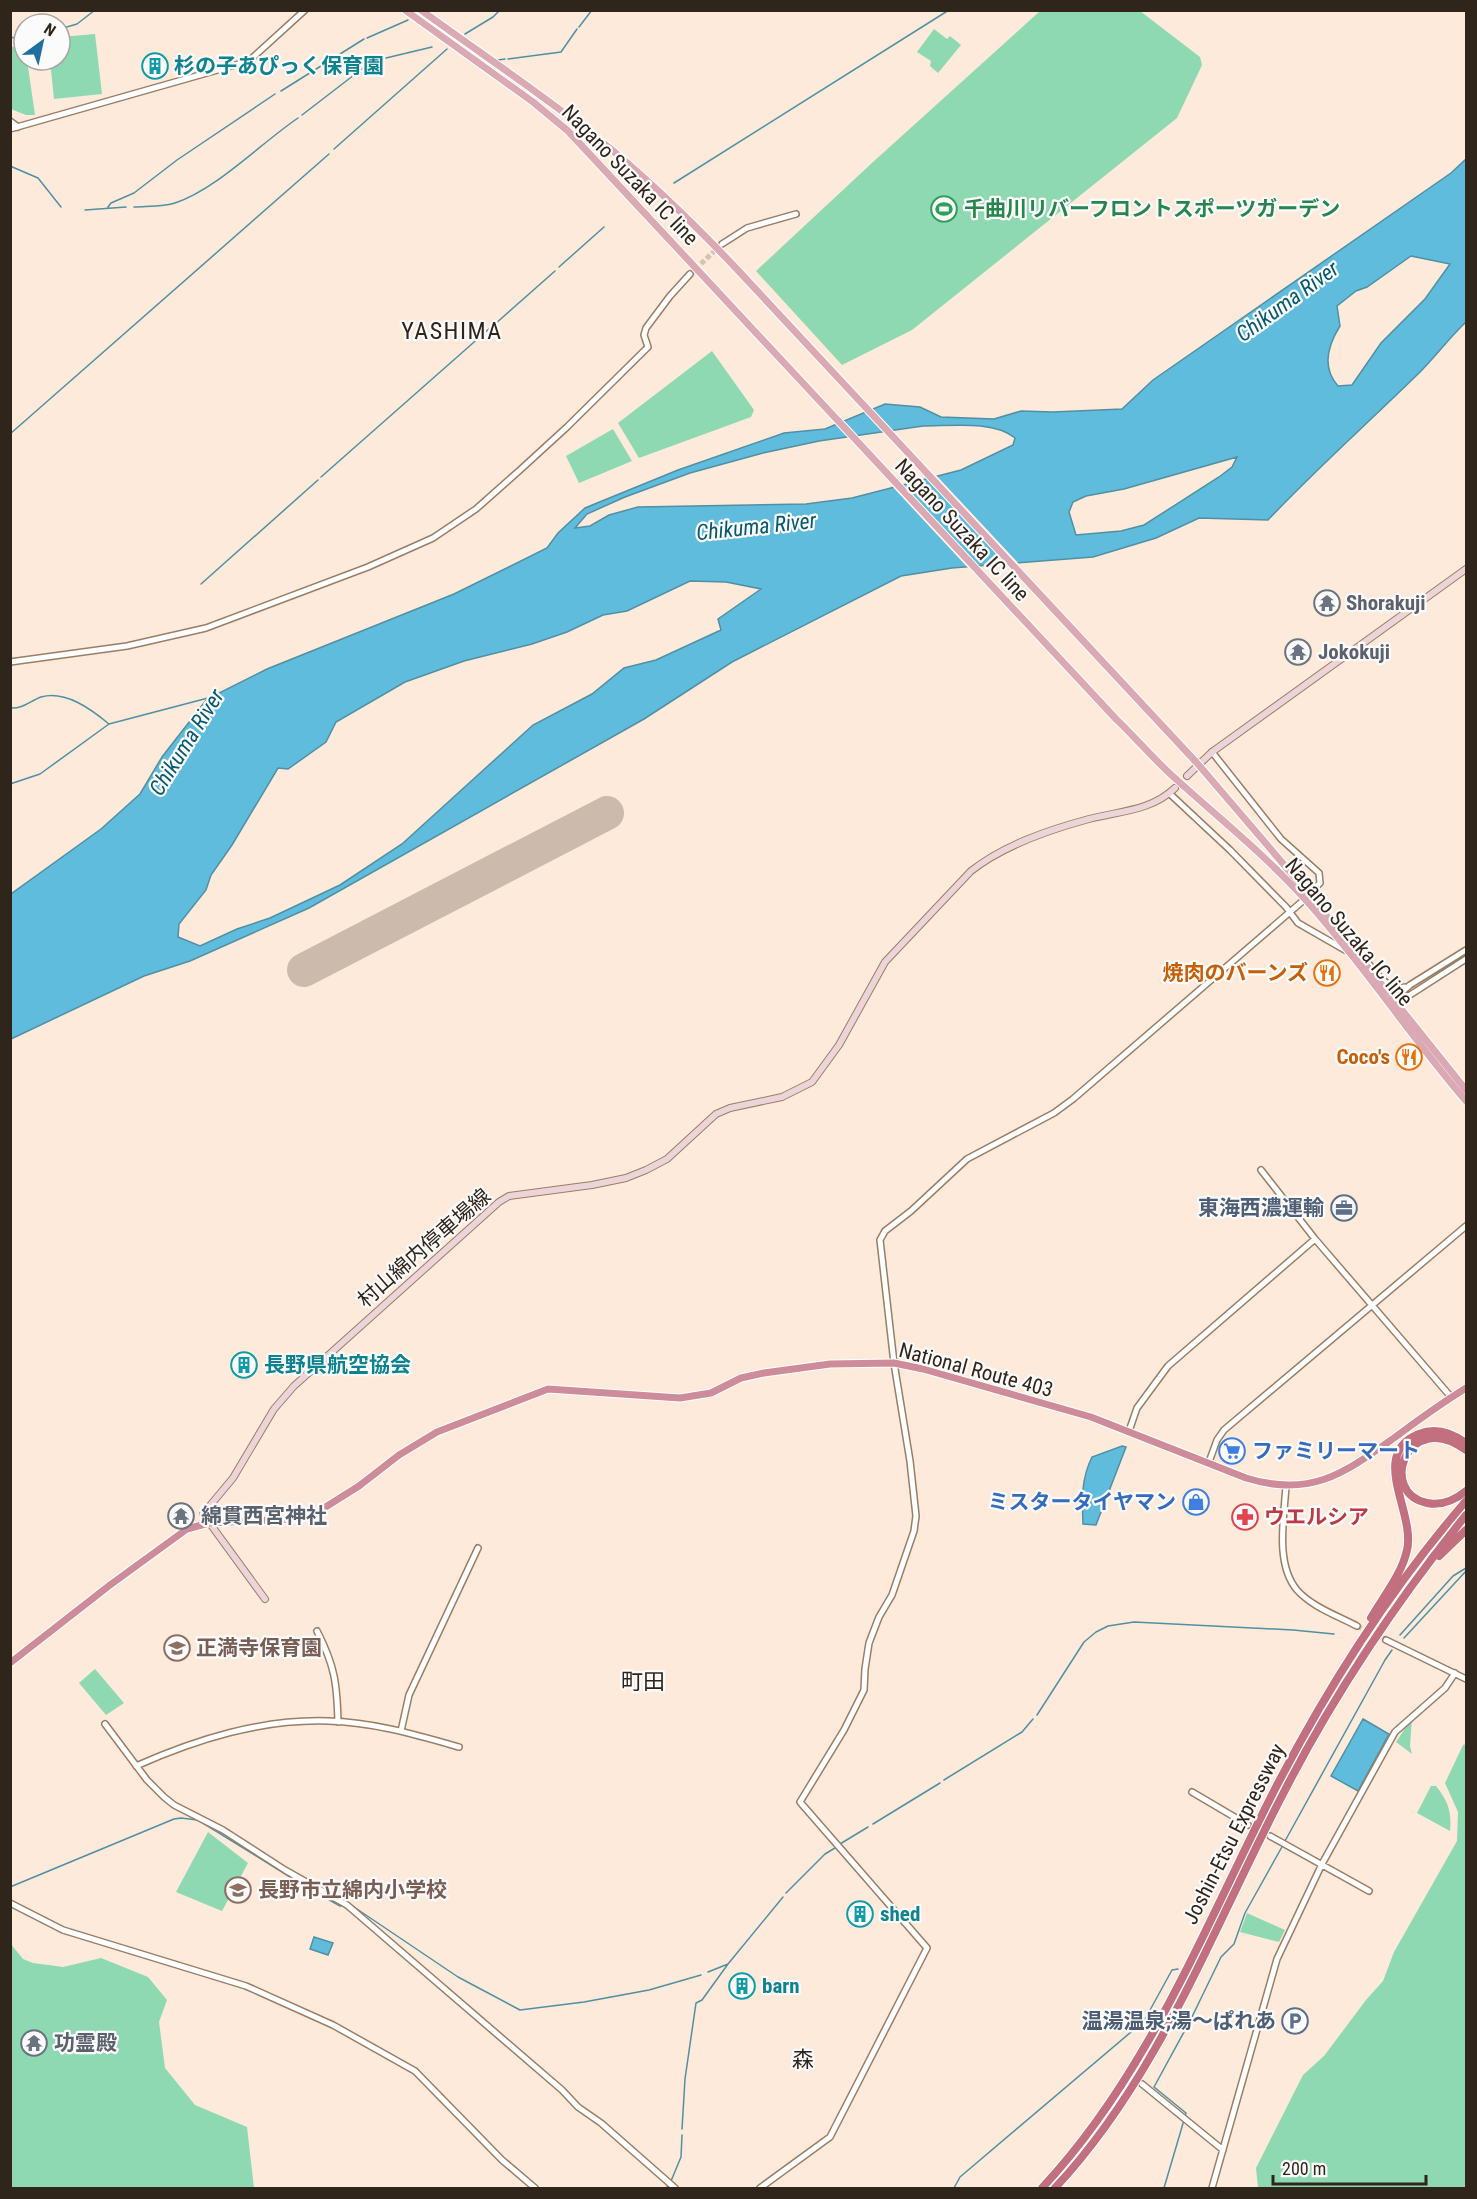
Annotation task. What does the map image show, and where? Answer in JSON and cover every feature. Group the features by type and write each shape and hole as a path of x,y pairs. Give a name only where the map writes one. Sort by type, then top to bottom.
{"highway":[{"name":"National Route 403","path":"10,1663 178,1536 196,1525 291,1519 316,1513 359,1486 399,1455 437,1432 548,1389 680,1398 711,1393 748,1375 830,1365 894,1363 923,1369 1090,1418 1262,1483 1286,1486 1327,1479 1357,1464 1467,1388"},
{"path":"1334,1684 1407,1552 1408,1524 1394,1472 1399,1452 1414,1437 1427,1432 1449,1433 1467,1443"},
{"path":"1467,1450 1441,1438 1426,1439 1408,1451 1402,1469 1407,1490 1418,1500 1446,1502 1467,1491"},
{"name":"Joshin-Etsu Expressway","path":"1042,2188 1095,2124 1148,2042 1275,1789 1334,1684 1406,1577 1467,1501"},
{"name":"Joshin-Etsu Expressway","path":"1055,2188 1097,2138 1143,2068 1185,1991 1283,1794 1326,1714 1365,1652 1414,1582 1467,1515"},
{"path":"1365,1652 1435,1561 1467,1530"}],"main road":[{"name":"Nagano Suzaka IC line","path":"405,10 551,116 1116,718 1175,778 1307,896"},
{"name":"Nagano Suzaka IC line","path":"421,10 611,150 682,213 736,268 1196,762 1467,1090"},
{"path":"1187,776 1212,752 1467,569"},
{"name":"村山綿内停車場線","path":"209,1523 203,1514 233,1478 282,1399 499,1202 509,1196 626,1178 667,1159 716,1114 730,1108 774,1099 812,1082 839,1045 885,962 971,871 985,860 1024,841 1089,819 1146,807 1172,790"},
{"name":"Nagano Suzaka IC line","path":"1393,1002 1467,1101"},
{"path":"209,1523 264,1599"}],"street":[{"path":"10,129 249,61 305,10"},
{"path":"10,121 18,127"},
{"path":"722,244 747,228 796,214"},
{"path":"10,662 127,646 206,628 368,567 434,538 476,509 520,470 648,348 644,335 646,328 690,274"},
{"path":"760,2188 830,2137 927,1948 800,1802 844,1730 864,1690 869,1643 879,1617 892,1595 914,1531 916,1509 894,1363 880,1240 885,1231 911,1211 967,1159 1054,1113 1073,1099 1320,883 1319,873 1281,840 1212,752"},
{"path":"1172,790 1286,908 1288,913 1307,930 1350,949 1368,960 1390,986 1400,989 1410,985 1467,950"},
{"path":"1393,1002 1467,959"},
{"path":"1393,1002 1410,985"},
{"path":"1261,1170 1315,1239 1451,1397"},
{"path":"1209,1462 1217,1440 1224,1430 1467,1226"},
{"path":"1129,1431 1137,1408 1168,1366 1315,1239"},
{"path":"1286,1486 1284,1542 1286,1566 1291,1580 1298,1591 1314,1604 1357,1626"},
{"path":"401,1731 409,1695 478,1548"},
{"path":"316,1631 327,1652 337,1682 338,1722"},
{"path":"1386,1640 1467,1679"},
{"path":"1212,2188 1277,1959 1322,1864 1395,1732 1445,1688 1455,1673"},
{"path":"136,1766 197,1741 256,1726 329,1721 401,1731 459,1747"},
{"path":"105,1724 147,1780 174,1804 223,1830 285,1870 347,1905 562,2090 578,2107 601,2123 675,2188"},
{"path":"1192,1792 1248,1825"},
{"path":"1270,1836 1369,1891"},
{"path":"10,1903 63,1930 246,1986 333,2025 415,2071 502,2160 535,2188"},
{"path":"1142,2084 1222,2150"}],"green space":[{"name":"千曲川リバーフロントスポーツガーデン","path":"1040,11 1140,11 1200,57 1202,65 1177,118 912,330 842,365 756,271"},
{"path":"934,29 947,39 950,36 961,45 938,73 930,66 931,61 917,52"},
{"path":"95,34 102,94 54,99 51,72 72,72 72,36"},
{"path":"11,47 12,72 29,72 35,115 26,115 11,109"},
{"path":"712,351 754,410 751,417 639,458 618,423"},
{"path":"613,429 632,461 579,483 566,456"},
{"path":"95,1669 124,1703 106,1715 79,1683"},
{"path":"1412,1718 1410,1746 1412,1754 1396,1742"},
{"path":"1466,1744 1466,2188 1258,2188 1256,2168 1303,2075 1324,2056 1383,1981 1394,1952 1457,1841 1458,1812 1445,1783 1463,1745"},
{"path":"1431,1786 1436,1786 1444,1797 1450,1812 1450,1831 1417,1813"},
{"path":"208,1832 248,1863 222,1911 176,1892"},
{"path":"1247,1913 1285,1930 1279,1942 1240,1932"},
{"path":"10,1943 23,1959 33,1963 63,1967 101,1958 148,1977 167,2000 159,2022 165,2068 195,2105 247,2127 254,2188 11,2188"}],"water":[{"name":"Chikuma River","path":"1466,159 1466,322 1419,373 1268,520 1199,518 1156,538 1093,557 952,568 901,576 732,662 644,719 309,908 190,961 144,976 11,1039 11,894 101,829 140,794 162,757 207,699 267,669 454,594 547,548 558,533 585,508 678,470 784,433 825,429 885,404 920,407 941,417 994,419 1021,411 1122,409 1153,380 1451,173","holes":["1411,256 1450,264 1425,299 1381,343 1352,385 1338,386 1329,371 1328,364 1332,341 1340,326 1337,306 1356,291 1367,287","958,425 984,426 1006,432 1015,438 1013,445 961,470 852,498 806,504 638,507 609,515 590,526 575,528 587,514 690,473 763,453 819,441 923,426","1237,457 1232,467 1219,477 1144,525 1121,531 1076,535 1069,512 1073,502 1086,496 1124,489","690,581 726,582 761,589 718,619 721,630 656,660 624,668 592,694 533,725 402,844 340,885 270,918 237,929 200,946 178,937 179,924 206,890 211,875 232,845 278,768 288,769 326,742 336,722 405,682 464,661 532,644 567,632 603,615 627,611"]},
{"path":"1122,1446 1126,1447 1096,1525 1083,1524 1084,1482 1092,1457"},
{"path":"1363,1719 1389,1734 1358,1791 1331,1776"},
{"path":"314,1937 333,1943 328,1955 310,1949"}],"pier":[{"path":"935,474 1020,565 1009,566 925,476"},
{"path":"899,483 979,568 969,569 891,485"}],"waterway":[{"path":"72,25 95,10"},
{"path":"465,34 493,17 500,10"},
{"path":"579,27 592,10"},
{"path":"674,183 949,10"},
{"path":"367,38 408,20"},
{"path":"508,59 561,52 577,29"},
{"path":"281,91 364,39"},
{"path":"386,58 432,47"},
{"path":"334,149 447,49"},
{"path":"302,115 367,65 380,59"},
{"path":"498,60 505,59"},
{"path":"108,207 111,203 134,193 177,160 275,94"},
{"path":"134,207 171,204 191,196 223,177 298,118"},
{"path":"10,434 329,154"},
{"path":"10,166 38,178 61,207"},
{"path":"85,210 126,207"},
{"path":"559,267 604,227"},
{"path":"494,325 555,271"},
{"path":"321,477 490,328"},
{"path":"201,584 318,480"},
{"name":"Chikuma River","path":"10,708 23,706 41,697 59,696 86,707 109,724 208,698"},
{"path":"10,784 40,774 109,724"},
{"path":"1400,1635 1453,1576 1466,1568"},
{"path":"1404,1638 1466,1571"},
{"path":"1037,1715 1084,1642 1108,1626 1134,1622 1334,1634"},
{"path":"1285,1841 1392,1650"},
{"path":"944,1780 1022,1732 1033,1719"},
{"path":"873,1824 940,1783"},
{"path":"10,1887 181,1818 198,1820 303,1885 340,1906 344,1905"},
{"path":"840,1844 868,1827"},
{"path":"1185,2116 1186,2113 1154,2087 1221,1957 1234,1944 1245,1913 1283,1845"},
{"path":"786,1893 825,1854 835,1848"},
{"path":"708,1972 728,1964 783,1897"},
{"path":"354,1907 458,1977 520,2010 584,2002 649,1990 701,1975"},
{"path":"682,2129 685,2079 696,2003 702,2000 728,1964"},
{"path":"954,2188 960,2177 1144,2021 1172,1970 1178,1969"},
{"path":"1164,2188 1184,2120"},
{"path":"671,2181 681,2157 682,2135"}],"runway":[{"path":"304,970 607,813"}],"tunnel":[{"path":"690,274 722,244"},
{"path":"1357,1626 1386,1640"},
{"path":"1248,1825 1270,1836"}],"place":[{"name":"杉の子あぴっく保育園","path":"155,66"},
{"name":"千曲川リバーフロントスポーツガーデン","path":"944,209"},
{"name":"Shorakuji","path":"1327,603"},
{"name":"Jokokuji","path":"1298,652"},
{"name":"焼肉のバーンズ","path":"1327,973"},
{"name":"Coco's","path":"1409,1057"},
{"name":"東海西濃運輸","path":"1344,1208"},
{"name":"長野県航空協会","path":"244,1365"},
{"name":"ファミリーマート","path":"1232,1451"},
{"name":"ミスタータイヤマン","path":"1196,1502"},
{"name":"綿貫西宮神社","path":"181,1516"},
{"name":"ウエルシア","path":"1245,1517"},
{"name":"正満寺保育園","path":"177,1648"},
{"name":"長野市立綿内小学校","path":"238,1890"},
{"name":"shed","path":"860,1914"},
{"name":"barn","path":"742,1986"},
{"name":"温湯温泉;湯〜ぱれあ","path":"1295,2021"},
{"name":"功霊殿","path":"34,2043"}],"district":[{"name":"YASHIMA","path":"452,331"},
{"name":"町田","path":"643,1681"},
{"name":"森","path":"803,2059"}]}
